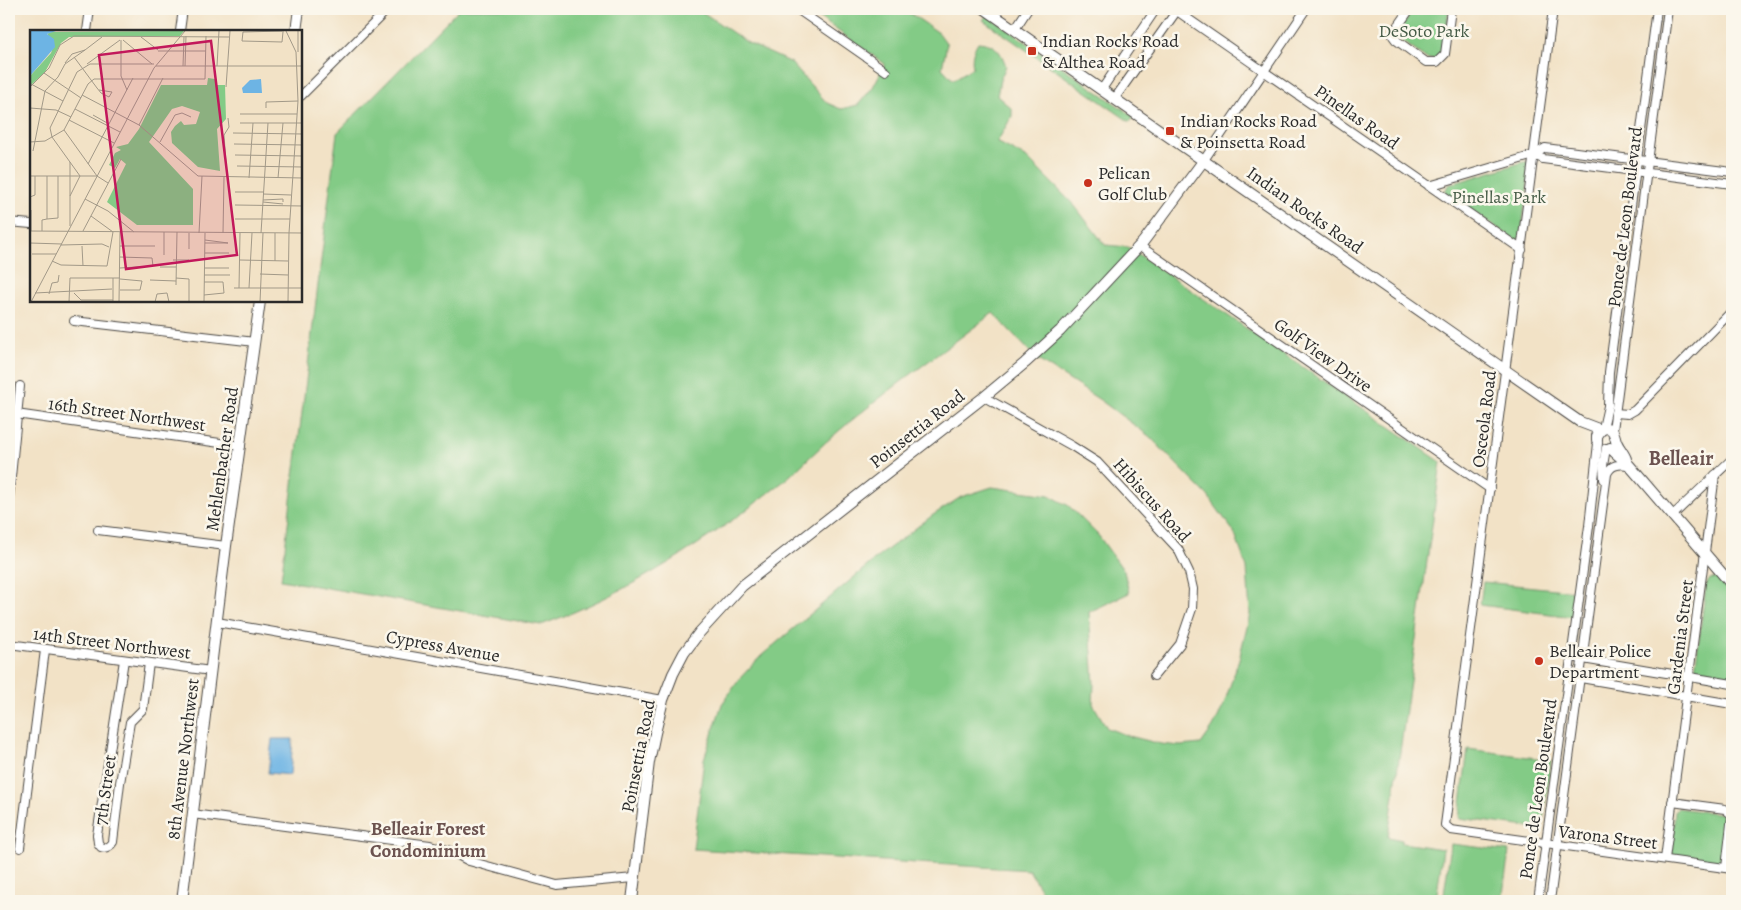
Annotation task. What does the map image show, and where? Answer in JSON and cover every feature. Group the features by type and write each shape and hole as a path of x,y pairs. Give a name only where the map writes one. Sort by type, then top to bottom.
{"street":[{"path":"87,30 90,9"},
{"path":"180,30 183,9"},
{"path":"296,30 299,9"},
{"path":"302,95 388,9"},
{"path":"797,9 886,71"},
{"name":"Indian Rocks Road","path":"985,9 1505,369 1580,422 1585,429 1605,438 1732,585"},
{"path":"1014,29 1028,9"},
{"path":"1102,89 1156,9"},
{"path":"1114,98 1176,9"},
{"name":"Pinellas Road","path":"1176,9 1522,250"},
{"name":"Poinsettia Road","path":"632,901 649,762 664,700 673,674 684,653 699,633 742,586 984,397 1025,364 1060,331 1140,246 1158,224 1204,160 1306,9"},
{"path":"1410,9 1393,36 1426,62 1432,63 1442,59 1445,54 1451,9"},
{"name":"Osceola Road","path":"1451,830 1445,825 1554,9"},
{"name":"Ponce de Leon Boulevard","path":"1606,483 1603,466 1609,372 1657,9"},
{"name":"Ponce de Leon Boulevard","path":"1538,901 1589,526 1605,438 1615,413 1668,9"},
{"path":"1428,186 1534,155 1545,148 1732,172"},
{"path":"1534,155 1543,159 1732,184"},
{"path":"9,222 30,224"},
{"name":"Golf View Drive","path":"1140,246 1490,489"},
{"name":"Mehlenbacher Road","path":"217,622 260,302"},
{"path":"1615,413 1628,414 1635,410 1732,311"},
{"path":"74,321 254,342"},
{"path":"9,497 13,413 20,386"},
{"name":"Hibiscus Road","path":"984,397 1097,462 1178,549 1189,572 1192,589 1192,609 1180,644 1154,676"},
{"name":"16th Street Northwest","path":"13,413 241,446"},
{"path":"1672,516 1732,459"},
{"name":"Ponce de Leon Boulevard","path":"1550,901 1606,483 1609,470 1613,466 1619,464 1629,465"},
{"name":"Gardenia Street","path":"1665,859 1716,475"},
{"path":"98,530 226,546"},
{"name":"Cypress Avenue","path":"217,622 664,700"},
{"name":"8th Avenue Northwest","path":"182,901 217,622"},
{"name":"14th Street Northwest","path":"9,644 211,670"},
{"path":"20,848 44,650"},
{"path":"1571,658 1732,684"},
{"name":"7th Street","path":"124,660 97,835 98,843 104,848 113,842 130,722 143,709 149,663"},
{"path":"1568,676 1732,704"},
{"path":"1672,802 1726,809 1732,815 1729,869"},
{"path":"192,814 430,845 448,850 469,861 557,885 634,878"},
{"name":"Varona Street","path":"1451,830 1729,869"}],"green space":[{"path":"459,9 698,9 748,43 791,63 827,103 841,109 858,105 873,87 885,64 817,16 822,9 904,9 939,33 947,44 942,68 953,80 973,67 973,54 978,42 993,46 1002,56 1006,66 1000,80 997,96 1012,109 1012,116 997,142 1027,158 1074,205 1105,245 1128,247 1441,462 1388,837 1402,840 1402,843 1443,849 1436,901 1395,896 1392,901 1047,901 1029,870 693,849 704,759 722,704 741,677 761,656 879,556 933,515 961,497 992,487 1049,495 1069,506 1098,535 1124,571 1129,593 1089,612 1094,684 1093,704 1107,728 1161,744 1180,746 1201,744 1213,727 1223,707 1239,659 1250,614 1247,568 1234,532 1208,496 1149,436 1100,400 1038,360 993,313 896,385 825,442 784,481 756,503 698,544 638,581 574,612 541,625 281,580 337,133"},
{"name":"DeSoto Park","path":"1414,9 1449,9 1442,53 1438,59 1427,59 1399,39 1398,32"},
{"path":"987,15 1133,116 1130,122 983,20"},
{"name":"Pinellas Park","path":"1528,162 1530,166 1521,237 1518,240 1445,192 1448,185"},
{"path":"1718,578 1732,593 1732,680 1702,675 1695,670 1706,585 1710,579"},
{"path":"1483,582 1576,591 1573,617 1480,605"},
{"path":"1468,749 1551,760 1542,829 1459,818"},
{"path":"1677,808 1724,814 1729,819 1722,863 1671,857 1675,811"},
{"path":"1451,844 1509,851 1502,901 1443,901"}],"water":[{"path":"272,739 293,739 290,775 268,773"}],"place":[{"name":"Indian Rocks Road & Althea Road","path":"1032,51"},
{"name":"Indian Rocks Road & Poinsetta Road","path":"1170,131"},
{"name":"Pelican Golf Club","path":"1088,183"},
{"name":"Belleair Police Department","path":"1539,661"}],"district":[{"name":"Belleair","path":"1681,458"},
{"name":"Belleair Forest Condominium","path":"428,840"}]}
